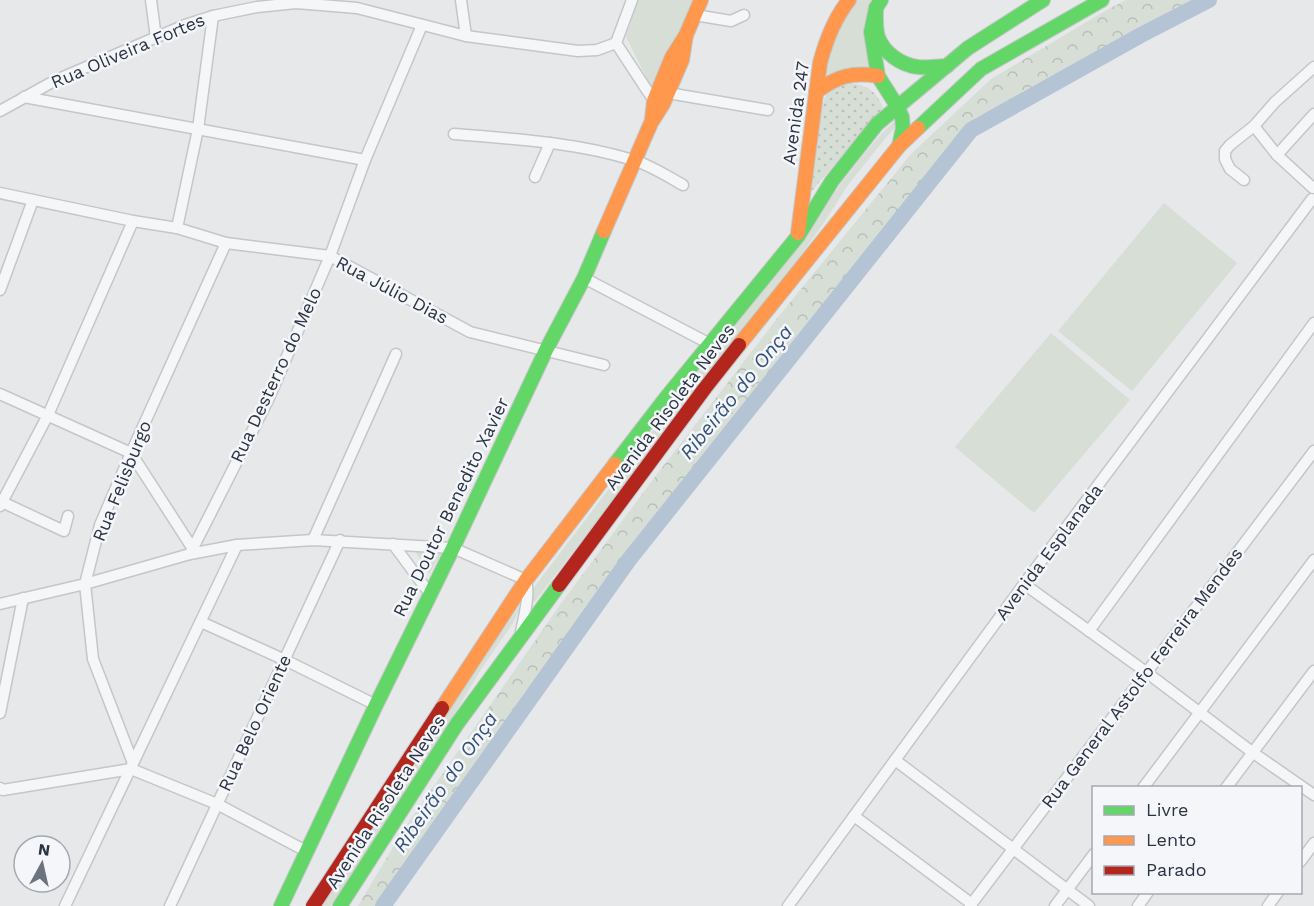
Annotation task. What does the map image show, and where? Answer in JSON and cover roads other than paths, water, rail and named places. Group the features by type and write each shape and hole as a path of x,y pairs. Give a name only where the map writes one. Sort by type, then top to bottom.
{"main road":[{"name":"Rua Doutor Benedito Xavier","path":"281,906 546,350 584,278 651,123 682,60 686,35 701,0"},
{"name":"Avenida 247","path":"798,236 820,63 828,37 841,9 849,0"},
{"name":"Avenida Risoleta Neves","path":"313,906 526,579 665,399 798,236 832,181 877,124 968,48 1043,0"},
{"name":"Avenida Risoleta Neves","path":"340,906 457,724 705,388 899,146 981,69 1102,0"},
{"path":"878,4 877,30 880,41 891,56 903,64 916,67 947,66"},
{"path":"878,4 871,32 878,76 902,117 903,128 899,146"},
{"path":"816,92 826,83 844,75 864,73 878,76"}],"street":[{"path":"151,0 156,38"},
{"path":"461,0 466,36"},
{"path":"632,0 616,43 662,99 768,110"},
{"name":"Rua Oliveira Fortes","path":"0,111 56,80 185,25 257,4 356,4 422,26 466,36 578,51 597,50 616,43"},
{"path":"695,15 731,21 744,15"},
{"path":"177,228 198,129 213,16"},
{"name":"Rua Desterro do Melo","path":"192,551 269,398 330,256 365,160 422,26"},
{"path":"1244,180 1230,169 1225,159 1225,151 1314,67"},
{"path":"24,97 365,160"},
{"path":"1277,155 1314,114"},
{"path":"1254,126 1277,155 1313,191 1314,213"},
{"path":"454,134 550,143 616,155 636,161 682,185"},
{"path":"535,177 550,143"},
{"name":"Avenida Esplanada","path":"788,906 1313,191"},
{"name":"Rua Júlio Dias","path":"0,193 177,228 226,243 330,256 470,332 604,364"},
{"path":"0,290 33,200"},
{"path":"68,516 64,531 1,504 48,415 133,221"},
{"name":"Rua Felisburgo","path":"132,766 93,659 86,584 100,525 226,243"},
{"path":"584,278 710,344"},
{"path":"1089,631 1314,323"},
{"path":"313,540 396,354"},
{"path":"0,394 131,453 192,551"},
{"name":"Rua General Astolfo Ferreira Mendes","path":"971,905 1314,451"},
{"path":"0,604 86,584 192,551 237,545 340,540 453,548 526,579 527,599 519,640"},
{"name":"Rua Belo Oriente","path":"170,906 340,540"},
{"path":"393,544 430,594"},
{"path":"65,906 237,545"},
{"path":"1144,786 1314,560"},
{"path":"1024,584 1301,786"},
{"path":"0,712 23,598"},
{"path":"201,622 376,705"},
{"path":"1227,786 1314,671"},
{"path":"895,760 1089,906"},
{"path":"1,791 132,766 218,804 306,851"},
{"path":"854,816 971,905"},
{"path":"1302,859 1314,843"},
{"path":"1055,906 1092,857"}],"waterway":[{"name":"Ribeirão do Onça","path":"383,906 628,561 971,130 1141,35 1209,0"}]}
